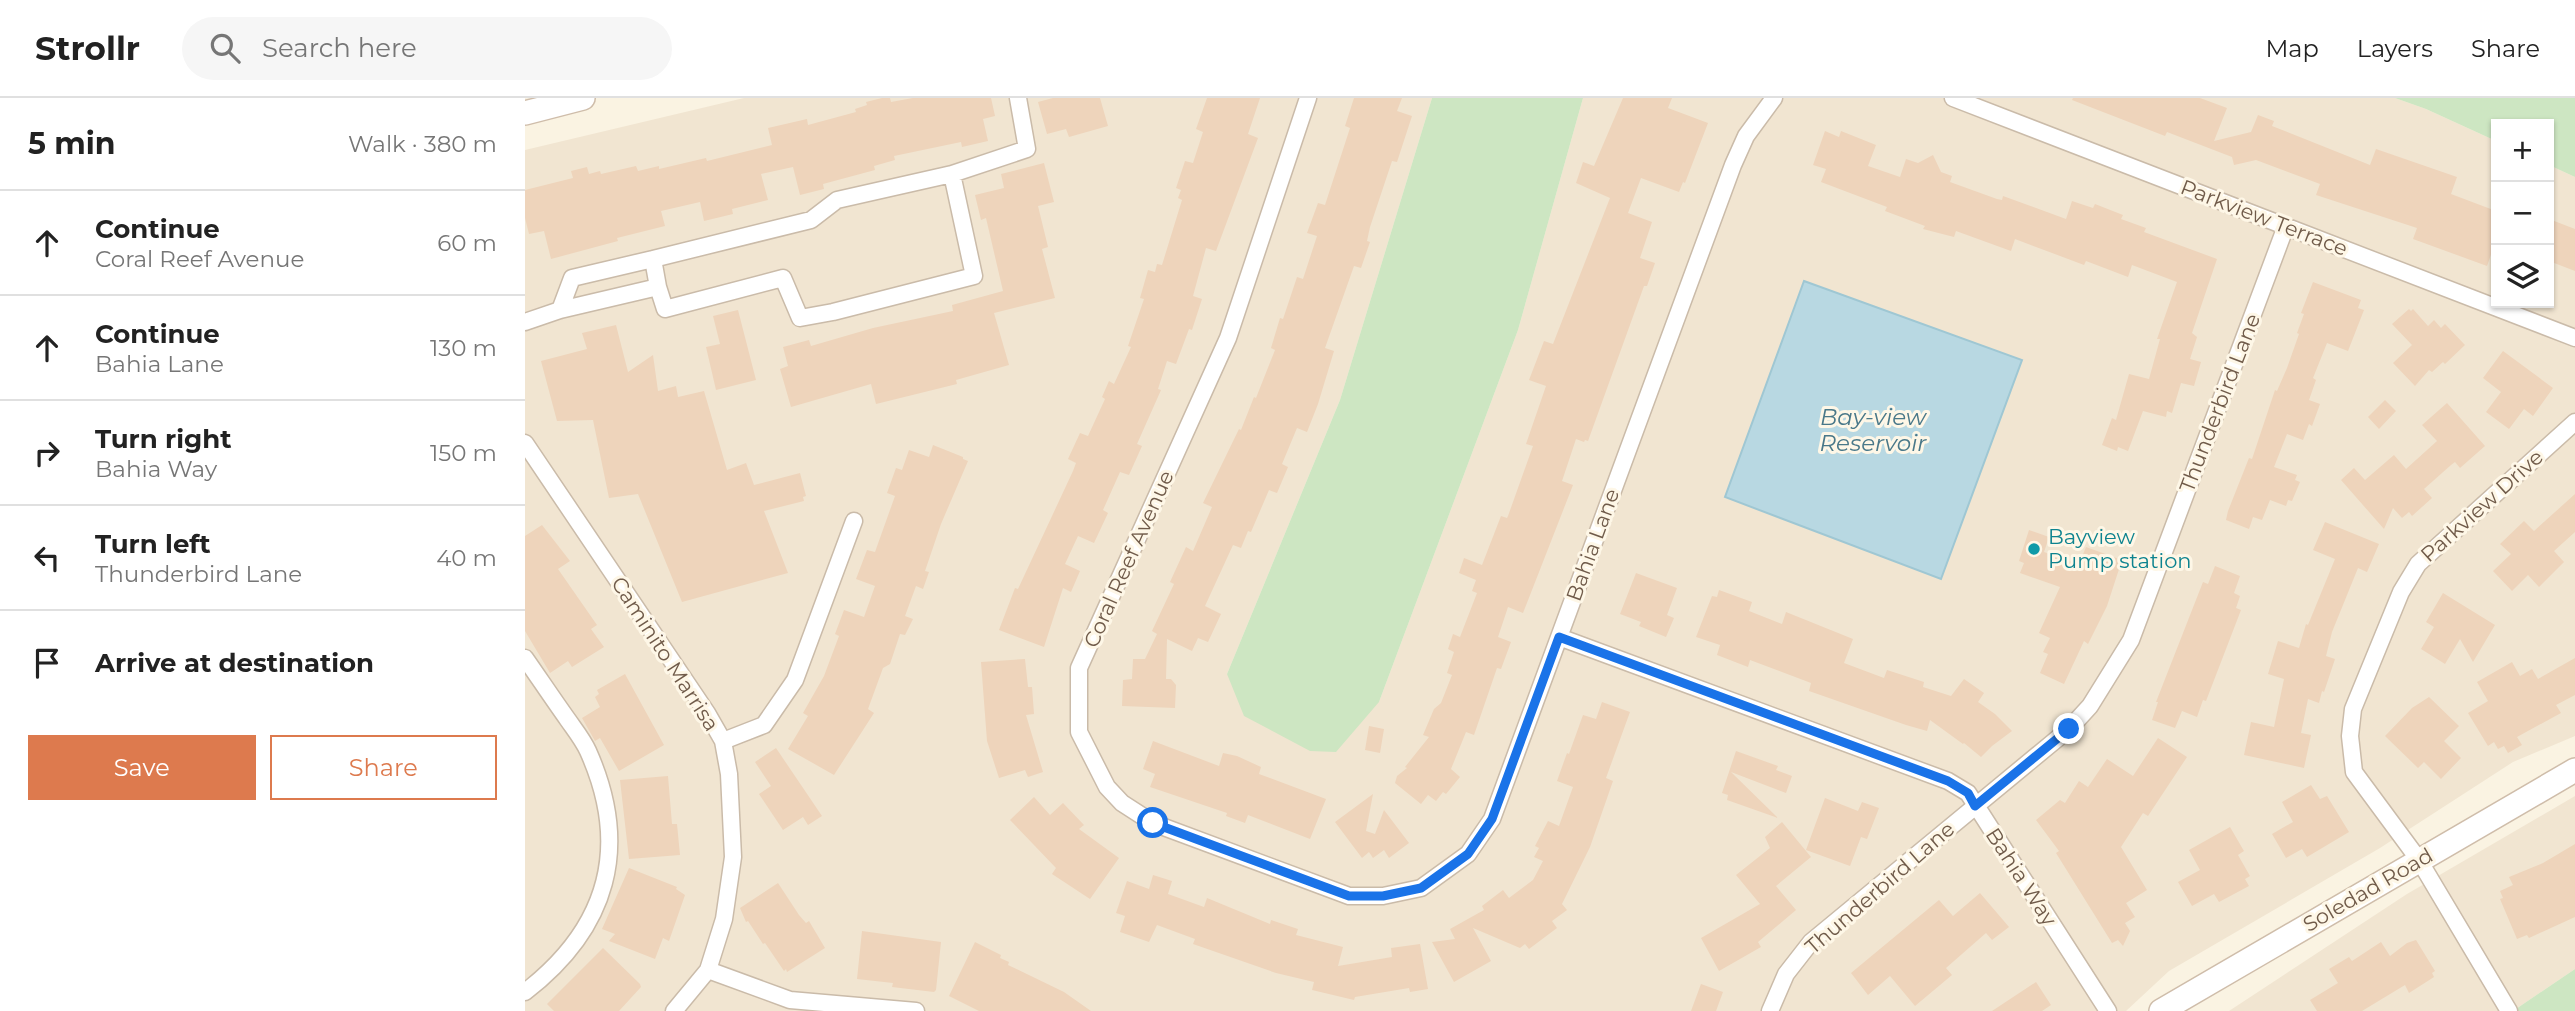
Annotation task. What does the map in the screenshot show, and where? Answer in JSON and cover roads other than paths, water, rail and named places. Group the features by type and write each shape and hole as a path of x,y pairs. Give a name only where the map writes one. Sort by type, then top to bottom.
{"street":[{"path":"525,113 583,98"},
{"path":"560,310 572,278 811,220 837,200 952,174 1027,149 1018,98"},
{"name":"Coral Reef Avenue","path":"1308,98 1228,338 1079,668 1079,732 1107,787 1122,803 1153,823 1332,889"},
{"name":"Bahia Lane","path":"1332,889 1349,896 1383,896 1421,888 1468,854 1492,819 1733,165 1746,136 1775,98"},
{"name":"Parkview Terrace","path":"1953,98 2575,338"},
{"path":"653,258 665,309 783,278 800,318 974,276 952,174"},
{"name":"Thunderbird Lane","path":"1770,1011 1786,974 1811,942 2069,729 2090,706 2131,640 2286,226"},
{"path":"525,321 658,287"},
{"name":"Parkview Drive","path":"2509,1011 2419,860 2354,772 2350,736 2353,709 2401,592 2418,564 2575,422"},
{"name":"Caminito Marrisa","path":"525,443 531,465 707,713 723,741 729,774 733,858 724,919 708,970"},
{"path":"723,741 764,724 795,680 854,521"},
{"name":"Bahia Way","path":"1559,637 1948,781 1968,793 2108,1011"},
{"path":"525,658 587,748 606,798 611,830 610,860 598,903 573,945 551,972 525,992"},
{"name":"Soledad Road","path":"2161,1011 2575,770"},
{"path":"674,1011 708,970 790,1000 916,1011"}],"water":[{"name":"Bay-view Reservoir","path":"1804,281 2022,360 1941,579 1725,497"}],"place":[{"name":"Bayview Pump station","path":"2034,549"}]}
